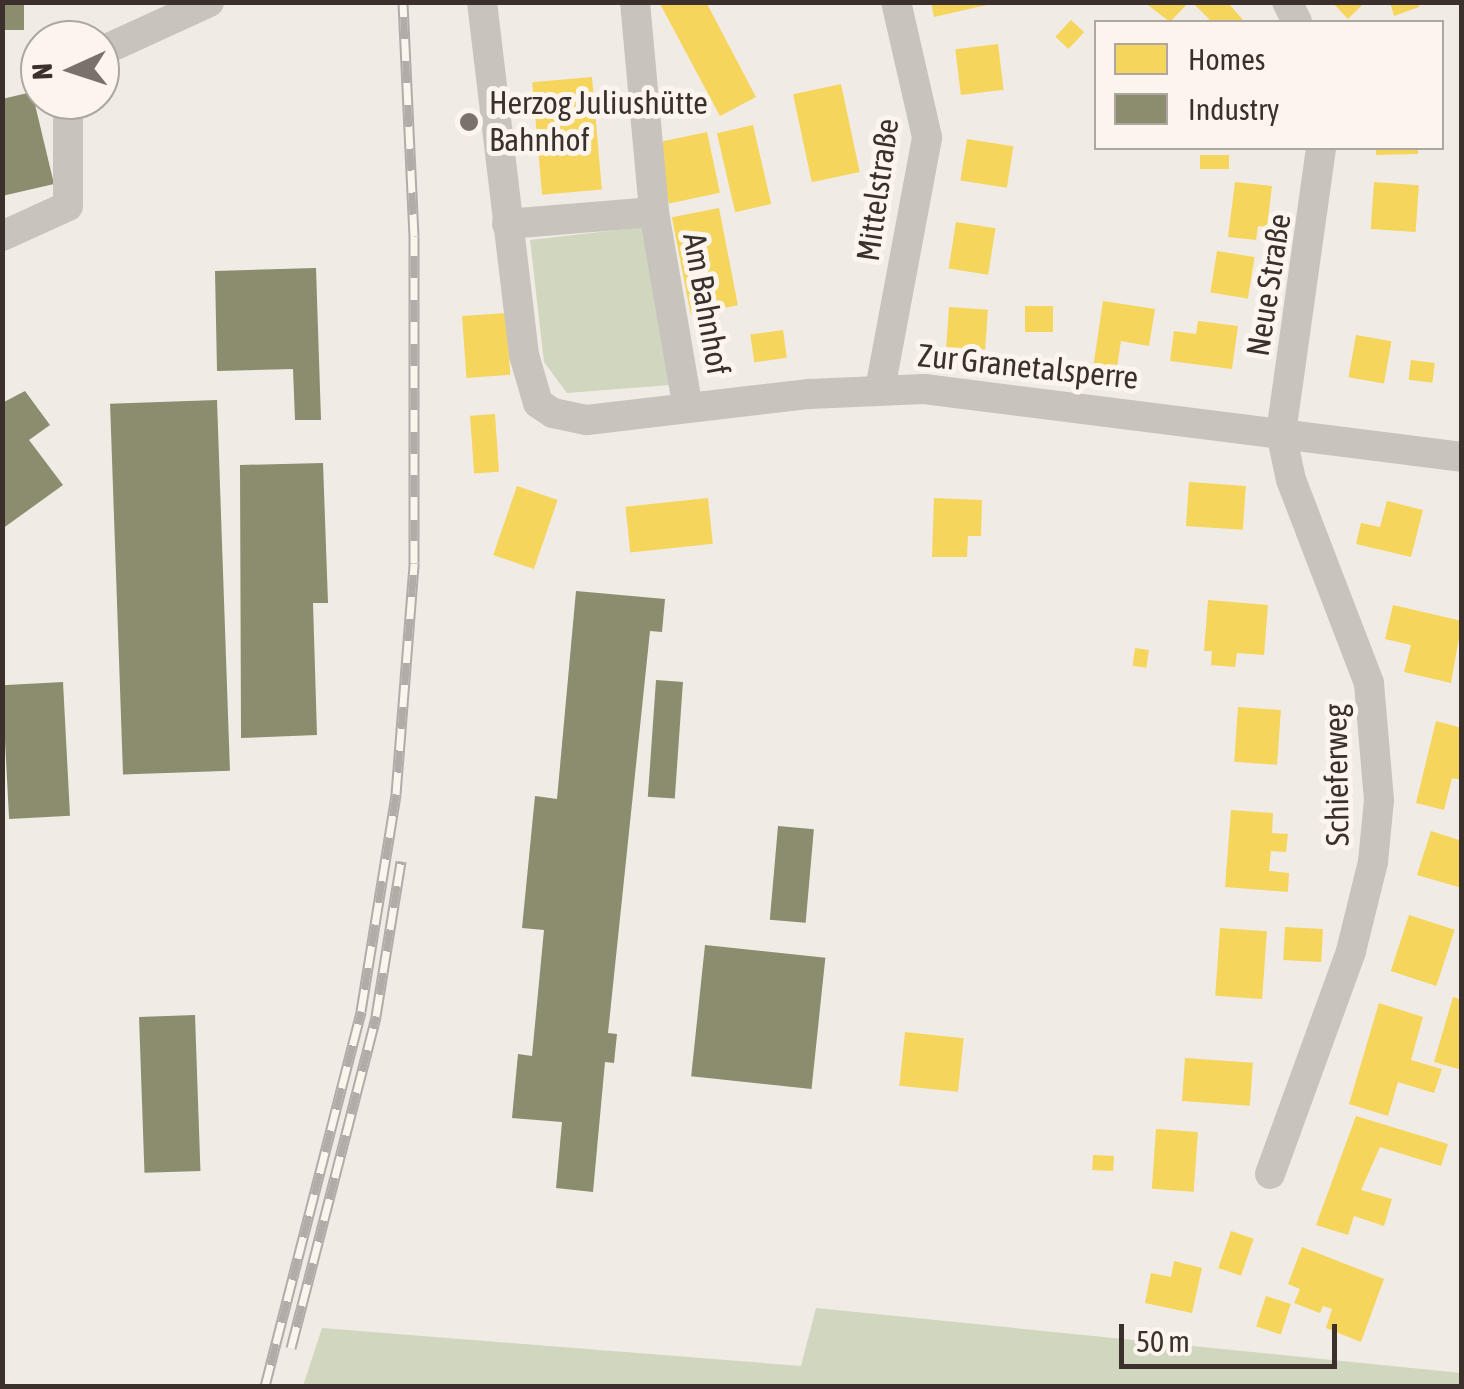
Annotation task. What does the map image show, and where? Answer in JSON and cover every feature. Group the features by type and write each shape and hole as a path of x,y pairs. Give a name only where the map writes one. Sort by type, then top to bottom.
{"street":[{"path":"120,43 209,2"},
{"path":"482,2 507,224"},
{"name":"Am Bahnhof","path":"635,2 654,212 688,408"},
{"name":"Mittelstraße","path":"880,389 928,137 896,2"},
{"path":"2,236 68,206 68,120"},
{"name":"Neue Straße","path":"1281,433 1321,150"},
{"name":"Am Bahnhof","path":"507,224 654,212"},
{"name":"Zur Granetalsperre","path":"507,224 530,383 538,402 553,414 587,420 880,389 1462,457"},
{"name":"Schieferweg","path":"1270,1174 1351,952 1373,862 1379,800 1369,683 1291,480 1281,433"}],"green space":[{"path":"644,227 670,385 567,393 544,362 530,240"},
{"path":"816,1308 1461,1373 1461,1386 303,1386 322,1328 801,1366"}],"building: Homes":[{"path":"659,2 706,2 756,97 720,116"},
{"path":"931,2 991,2 991,4 934,17"},
{"path":"1144,2 1189,2 1167,20"},
{"path":"1192,2 1227,2 1243,20 1210,20"},
{"path":"1332,2 1365,2 1348,19"},
{"path":"1390,2 1418,2 1419,7 1394,16"},
{"path":"1071,20 1084,32 1068,49 1055,37"},
{"path":"998,44 1004,90 961,95 955,49"},
{"path":"592,77 602,190 542,195 532,82"},
{"path":"841,84 860,172 812,182 793,94"},
{"path":"753,125 771,204 735,212 717,133"},
{"path":"707,132 720,193 669,203 656,143"},
{"path":"967,139 1013,146 1007,188 960,180"},
{"path":"1376,150 1418,150 1418,154 1376,155"},
{"path":"1200,155 1229,155 1229,169 1200,169"},
{"path":"1235,182 1272,186 1267,227 1258,226 1256,240 1228,237"},
{"path":"1374,182 1419,185 1416,232 1371,229"},
{"path":"719,208 738,305 691,314 672,217"},
{"path":"956,222 996,228 988,275 949,268"},
{"path":"1217,251 1255,257 1248,298 1210,292"},
{"path":"1103,301 1155,309 1149,346 1121,341 1114,386 1091,382"},
{"path":"1025,306 1053,306 1053,332 1025,332"},
{"path":"949,307 988,310 985,350 946,347"},
{"path":"506,313 510,375 466,378 462,316"},
{"path":"1198,321 1238,326 1232,369 1170,361 1174,331 1196,334"},
{"path":"783,330 787,358 754,362 750,335"},
{"path":"1356,335 1391,341 1384,384 1349,377"},
{"path":"1411,360 1435,363 1432,383 1409,380"},
{"path":"495,414 499,472 474,474 470,416"},
{"path":"1189,482 1246,486 1243,530 1186,526"},
{"path":"517,486 558,500 534,569 493,555"},
{"path":"708,498 713,544 630,552 625,507"},
{"path":"934,498 982,500 981,536 968,536 967,557 932,557"},
{"path":"1387,501 1423,510 1411,557 1356,544 1361,523 1380,527"},
{"path":"1208,600 1268,605 1264,655 1237,653 1235,667 1211,665 1212,651 1204,651"},
{"path":"1393,605 1462,621 1451,683 1404,672 1411,645 1385,639"},
{"path":"1135,648 1149,650 1146,668 1132,666"},
{"path":"1238,707 1281,710 1277,765 1234,762"},
{"path":"1436,721 1462,728 1462,780 1452,778 1444,810 1416,803"},
{"path":"1231,810 1273,813 1272,833 1288,834 1286,852 1271,851 1269,871 1289,873 1288,892 1225,887"},
{"path":"1431,831 1462,841 1462,888 1417,875"},
{"path":"1409,915 1455,930 1436,986 1391,971"},
{"path":"1285,927 1323,929 1321,962 1283,960"},
{"path":"1220,928 1267,931 1262,999 1215,996"},
{"path":"1453,997 1462,1000 1462,1070 1434,1062"},
{"path":"1379,1003 1423,1017 1411,1060 1442,1069 1434,1093 1398,1082 1388,1116 1349,1104"},
{"path":"905,1032 964,1038 958,1092 899,1086"},
{"path":"1185,1058 1253,1063 1250,1106 1182,1101"},
{"path":"1356,1116 1448,1144 1441,1166 1380,1147 1361,1190 1392,1199 1384,1226 1354,1216 1348,1235 1316,1225"},
{"path":"1156,1129 1198,1132 1194,1192 1152,1189"},
{"path":"1093,1155 1114,1156 1113,1171 1092,1170"},
{"path":"1231,1231 1254,1239 1241,1276 1218,1268"},
{"path":"1302,1247 1384,1279 1361,1342 1326,1328 1332,1309 1323,1306 1320,1313 1294,1303 1300,1289 1288,1284"},
{"path":"1174,1261 1202,1268 1192,1313 1145,1303 1151,1273 1171,1277"},
{"path":"1266,1296 1291,1304 1281,1334 1256,1326"}],"building: Industry":[{"path":"2,2 24,2 20,30 2,30"},
{"path":"20,95 20,120 39,120 54,184 2,196 2,99"},
{"path":"316,268 321,420 295,420 293,369 217,371 215,271"},
{"path":"25,391 50,425 29,440 63,485 2,529 2,403"},
{"path":"217,400 230,771 123,775 110,404"},
{"path":"323,463 328,603 313,603 317,735 241,738 240,465"},
{"path":"576,591 665,599 662,632 650,631 608,1033 617,1034 614,1063 605,1062 593,1192 556,1188 562,1122 512,1118 518,1054 532,1056 544,930 522,928 535,796 557,799"},
{"path":"656,680 683,682 675,799 648,797"},
{"path":"63,682 70,816 9,819 2,685"},
{"path":"778,826 814,829 806,923 770,920"},
{"path":"705,945 825,958 812,1089 691,1076"},
{"path":"195,1015 200,1171 144,1173 139,1017"}],"railway":[{"path":"265,1386 361,1011 396,794 414,563 414,236 403,2"},
{"path":"291,1348 376,1016 401,861"}],"place":[{"name":"Herzog Juliushütte Bahnhof","path":"469,122"}]}
